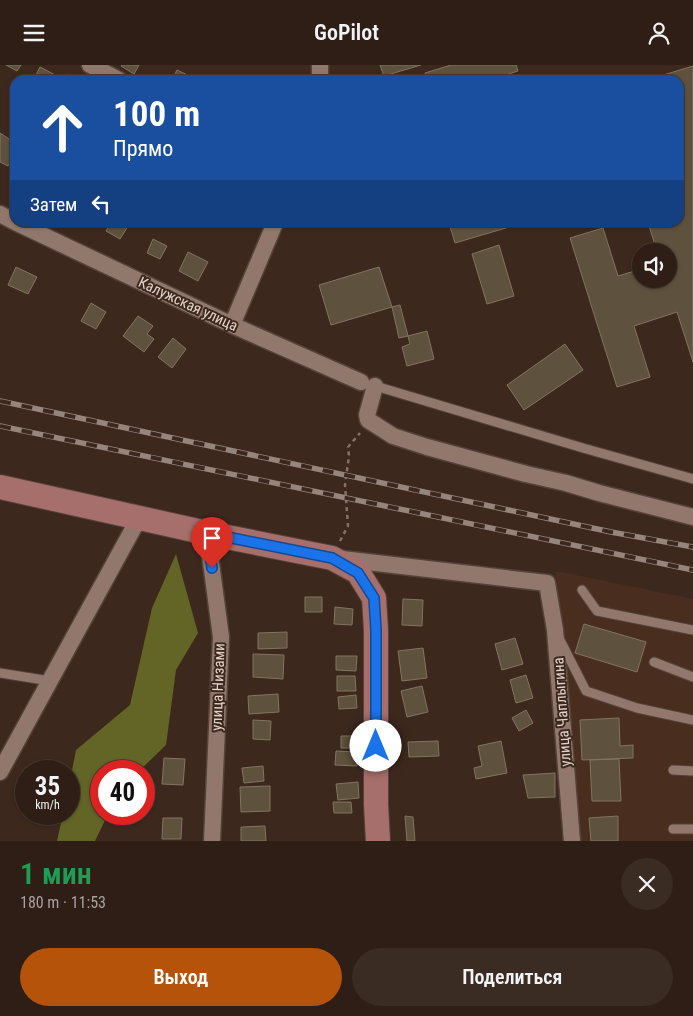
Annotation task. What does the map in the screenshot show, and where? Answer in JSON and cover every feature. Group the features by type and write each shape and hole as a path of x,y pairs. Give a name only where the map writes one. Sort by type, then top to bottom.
{"street":[{"path":"90,65 109,75"},
{"name":"Калужская улица","path":"26,227 232,325 368,384"},
{"path":"232,325 273,227"},
{"path":"368,384 368,420 393,436 526,474 693,517"},
{"path":"0,487 207,533 332,558 358,573 374,598 378,841"},
{"path":"0,772 139,518"},
{"name":"улица Низами","path":"207,533 221,637 212,841"},
{"name":"улица Чаплыгина","path":"332,558 547,583 556,630 572,841"}],"lane":[{"path":"368,384 693,479"},
{"path":"582,590 597,611 693,630"},
{"path":"556,630 586,691 637,708 693,719"},
{"path":"654,662 693,677"},
{"path":"0,673 50,681"},
{"path":"673,770 693,771"},
{"path":"673,829 693,829"}],"path":[{"path":"332,558 348,526 346,485 348,447 370,422"}],"shaded area":[{"path":"556,571 693,599 693,841 576,841"}],"green space":[{"path":"176,554 198,633 176,670 166,745 150,760 90,760 90,825 103,825 95,841 57,841 61,825 80,825 80,760 74,760 76,750 130,705 152,608"}],"building":[{"path":"6,65 21,65 17,71"},
{"path":"122,65 139,65 134,74"},
{"path":"380,65 421,65 387,75 384,75"},
{"path":"451,65 516,65 518,71 506,75 426,75 425,73"},
{"path":"693,66 693,362 677,312 634,326 650,377 617,387 570,238 603,228 618,276 632,272 632,288 677,288 677,243 654,243 649,227 684,227 684,75 663,75"},
{"path":"40,67 55,75 36,75"},
{"path":"177,70 188,75 174,75"},
{"path":"0,133 10,140 10,163 8,166 0,162"},
{"path":"108,227 128,227 120,239 106,231"},
{"path":"450,227 509,227 455,243"},
{"path":"153,239 167,246 160,259 147,253"},
{"path":"499,245 514,296 487,304 472,254"},
{"path":"188,252 208,262 198,281 179,271"},
{"path":"16,267 37,277 28,294 8,285"},
{"path":"379,267 392,307 331,325 319,285"},
{"path":"91,303 106,312 96,329 81,321"},
{"path":"400,305 408,336 399,338 392,307"},
{"path":"138,316 153,326 147,334 154,339 144,352 123,336"},
{"path":"427,331 434,359 407,366 402,347 410,344 408,336"},
{"path":"173,338 186,349 172,368 158,357"},
{"path":"565,344 583,370 524,410 507,385"},
{"path":"305,597 322,597 322,612 305,612"},
{"path":"403,599 423,600 422,626 402,625"},
{"path":"335,607 353,609 352,625 334,624"},
{"path":"584,624 646,642 637,672 575,653"},
{"path":"287,632 287,648 258,649 258,633"},
{"path":"515,638 523,664 502,670 495,644"},
{"path":"423,648 427,678 402,681 398,651"},
{"path":"253,654 284,655 283,679 253,677"},
{"path":"336,656 357,656 356,671 336,670"},
{"path":"526,675 533,698 516,703 510,680"},
{"path":"337,676 355,676 356,691 337,691"},
{"path":"422,686 428,712 407,717 401,691"},
{"path":"278,694 279,712 249,714 248,696"},
{"path":"356,695 357,708 339,709 338,697"},
{"path":"526,710 533,723 519,731 512,718"},
{"path":"619,718 620,746 633,745 633,758 582,760 580,720"},
{"path":"253,720 271,721 270,740 253,739"},
{"path":"341,736 358,736 358,748 341,748"},
{"path":"438,741 439,756 409,757 408,742"},
{"path":"501,741 507,773 476,779 474,768 482,766 478,746"},
{"path":"336,751 357,752 357,766 335,765"},
{"path":"164,758 185,759 183,785 162,784"},
{"path":"619,759 621,801 592,801 590,760"},
{"path":"263,766 264,781 244,783 242,768"},
{"path":"555,773 555,797 528,798 523,775"},
{"path":"358,782 359,798 338,800 336,784"},
{"path":"270,786 270,811 241,812 240,787"},
{"path":"333,802 351,802 352,813 334,813"},
{"path":"405,816 413,817 415,841 407,841"},
{"path":"618,816 618,841 591,841 589,818"},
{"path":"163,818 182,818 181,839 162,839"},
{"path":"265,826 266,841 241,841 241,827"}],"railway":[{"path":"0,401 611,532 693,547"},
{"path":"0,426 693,570"}],"route":[{"path":"212,568 207,533 332,558 358,573 374,598 376,630 376,746"}]}
